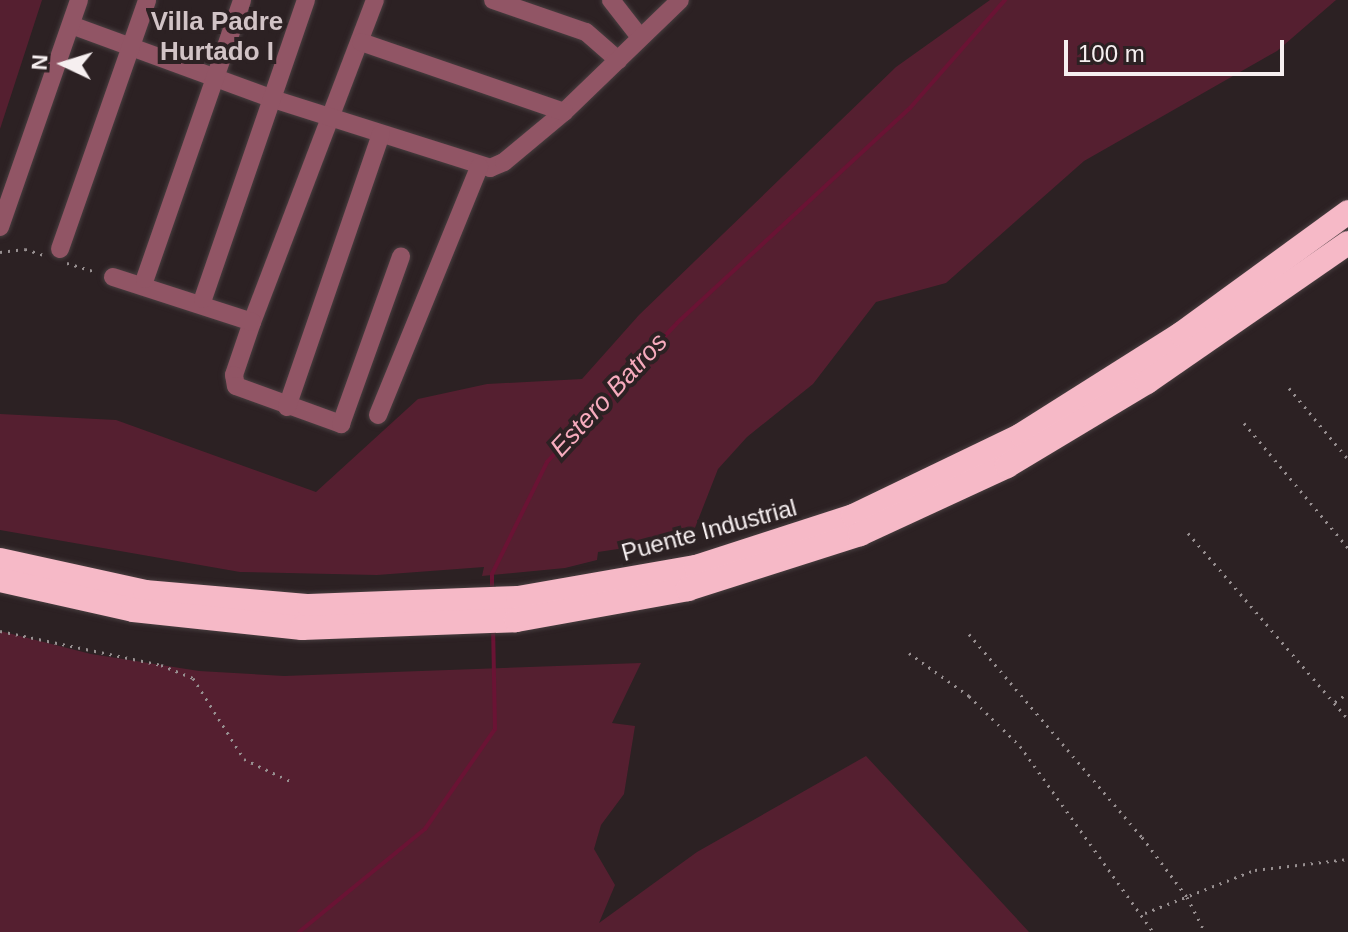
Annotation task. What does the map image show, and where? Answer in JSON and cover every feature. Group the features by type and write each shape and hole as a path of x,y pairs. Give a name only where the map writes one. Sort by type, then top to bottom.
{"highway":[{"name":"Puente Industrial","path":"0,580 94,602 212,620 302,628 418,627 516,620 634,601 756,570 856,525 1083,398 1181,334 1348,212"},
{"name":"Puente Industrial","path":"0,560 107,585 225,601 443,604 563,593 652,577 856,525 959,491 1101,412 1348,243"}],"street":[{"path":"0,227 79,0"},
{"path":"60,249 147,0"},
{"path":"145,279 242,0"},
{"path":"203,299 306,0"},
{"path":"375,0 252,322 234,382 334,425 344,421 401,256"},
{"path":"493,0 586,32 618,60"},
{"path":"611,0 639,36"},
{"path":"378,415 488,167 564,112 639,36 680,0"},
{"path":"71,25 273,99 488,167"},
{"path":"361,42 564,112"},
{"path":"287,407 381,134"},
{"path":"113,277 252,322"}],"path":[{"path":"1289,388 1348,459"},
{"path":"1244,423 1348,548"},
{"path":"1188,533 1348,719"},
{"path":"0,631 161,665 193,678 244,759 292,782"},
{"path":"969,634 1187,897 1205,932"},
{"path":"909,653 969,696 1020,746 1153,932"},
{"path":"1333,703 1348,693"},
{"path":"1143,914 1255,870 1348,859"}],"shaded area":[{"path":"0,0 42,0 0,129"},
{"path":"990,0 1336,0 1277,51 1084,161 946,283 876,302 813,384 747,437 718,469 691,538 598,552 597,560 565,568 482,576 484,567 377,575 240,572 0,530 0,414 116,420 316,492 418,399 487,384 582,379 639,315 896,67"},
{"path":"0,631 91,654 199,671 284,676 641,663 612,723 635,726 624,794 601,825 594,849 615,885 599,923 697,852 866,756 1029,932 0,932"}],"waterway":[{"name":"Estero Batros","path":"492,592 492,574 547,462 677,323 910,108 1005,0"},
{"name":"Estero Batros","path":"299,932 425,829 495,729 493,629"}],"district":[{"name":"Villa Padre Hurtado I","path":"217,37"}]}
